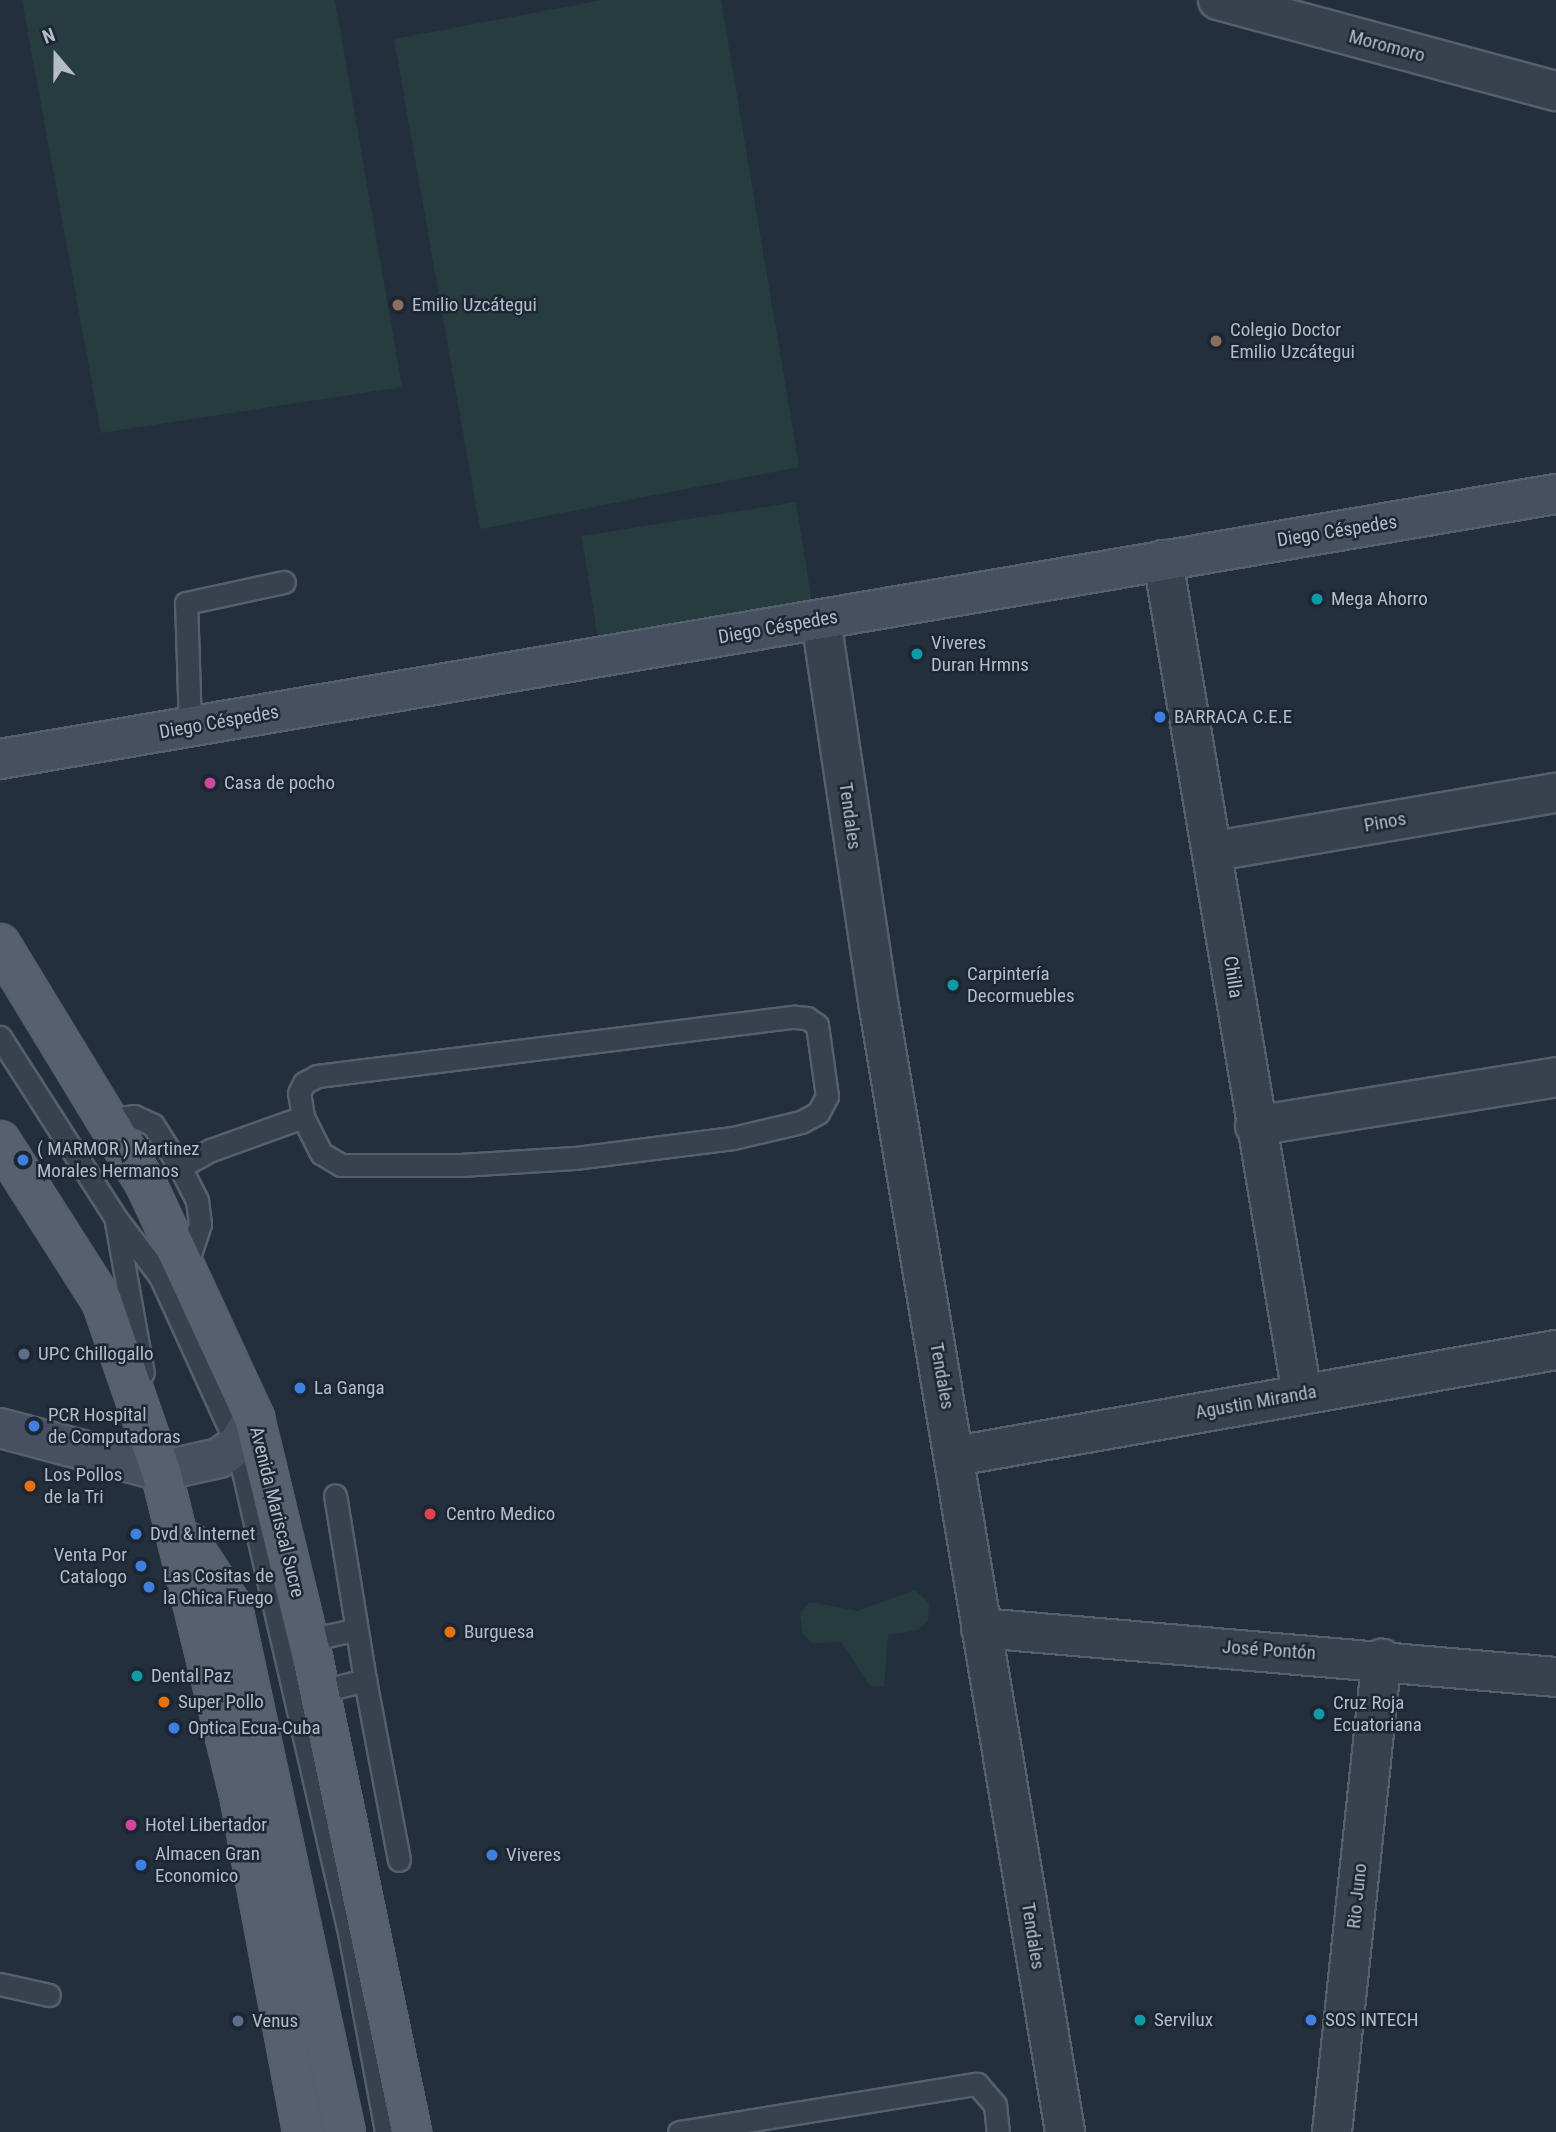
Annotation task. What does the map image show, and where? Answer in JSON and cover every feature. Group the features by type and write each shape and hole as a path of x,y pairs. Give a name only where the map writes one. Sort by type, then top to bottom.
{"main road":[{"name":"Avenida Mariscal Sucre","path":"0,944 110,1119 186,1266 246,1432 308,1640 411,2132"},
{"path":"0,1141 102,1301 161,1471 176,1521 239,1790 303,2132"},
{"path":"176,1521 232,1607 274,1786 345,2132"}],"street":[{"name":"Moromoro","path":"1218,0 1556,91"},
{"name":"Diego Céspedes","path":"0,759 1556,494"},
{"name":"Chilla","path":"1164,560 1215,851 1255,1126 1302,1394"},
{"name":"Tendales","path":"821,620 879,1007 956,1456 981,1628 1065,2132"},
{"name":"Pinos","path":"1215,851 1556,793"},
{"path":"1255,1126 1556,1077"},
{"name":"Agustin Miranda","path":"956,1456 1556,1350"},
{"path":"0,1428 161,1471 219,1458 246,1432"},
{"name":"José Pontón","path":"981,1628 1382,1659 1556,1677"},
{"name":"Rio Juno","path":"1332,2132 1382,1659"}],"lane":[{"path":"190,727 186,603 284,582"},
{"path":"794,1017 807,1018 817,1025 827,1096 818,1113 800,1122 733,1138 574,1157 460,1165 341,1165 321,1153 303,1116 299,1093 304,1083 317,1076 794,1017"},
{"path":"0,1037 115,1217 159,1276 246,1432 350,1937 386,2132"},
{"path":"110,1119 134,1116 153,1125 180,1167 197,1200 200,1224 186,1266"},
{"path":"180,1167 211,1150 303,1116"},
{"path":"115,1217 161,1471"},
{"path":"335,1495 354,1630 398,1860"},
{"path":"308,1640 354,1630"},
{"path":"318,1692 365,1680"},
{"path":"0,1984 49,1995"},
{"path":"679,2132 977,2084 995,2105 998,2132"}],"green space":[{"path":"22,0 335,0 402,387 101,433"},
{"path":"602,0 721,0 799,467 480,529 394,39"},
{"path":"796,502 813,610 599,644 582,536"},
{"path":"915,1590 929,1603 928,1621 918,1630 888,1635 884,1686 870,1686 841,1642 811,1643 803,1634 800,1613 810,1602 858,1611"}],"place":[{"name":"Emilio Uzcátegui","path":"398,305"},
{"name":"Colegio Doctor Emilio Uzcátegui","path":"1216,341"},
{"name":"Mega Ahorro","path":"1317,599"},
{"name":"Viveres Duran Hrmns","path":"917,654"},
{"name":"BARRACA C.E.E","path":"1160,717"},
{"name":"Casa de pocho","path":"210,783"},
{"name":"Carpintería Decormuebles","path":"953,985"},
{"name":"( MARMOR ) Martinez Morales Hermanos","path":"23,1160"},
{"name":"UPC Chillogallo","path":"24,1354"},
{"name":"La Ganga","path":"300,1388"},
{"name":"PCR Hospital de Computadoras","path":"34,1426"},
{"name":"Los Pollos de la Tri","path":"30,1486"},
{"name":"Centro Medico","path":"430,1514"},
{"name":"Dvd & Internet","path":"136,1534"},
{"name":"Venta Por Catalogo","path":"141,1566"},
{"name":"Las Cositas de la Chica Fuego","path":"149,1587"},
{"name":"Burguesa","path":"450,1632"},
{"name":"Dental Paz","path":"137,1676"},
{"name":"Super Pollo","path":"164,1702"},
{"name":"Cruz Roja Ecuatoriana","path":"1319,1714"},
{"name":"Optica Ecua-Cuba","path":"174,1728"},
{"name":"Hotel Libertador","path":"131,1825"},
{"name":"Viveres","path":"492,1855"},
{"name":"Almacen Gran Economico","path":"141,1865"},
{"name":"Servilux","path":"1140,2020"},
{"name":"SOS INTECH","path":"1311,2020"},
{"name":"Venus","path":"238,2021"}]}
